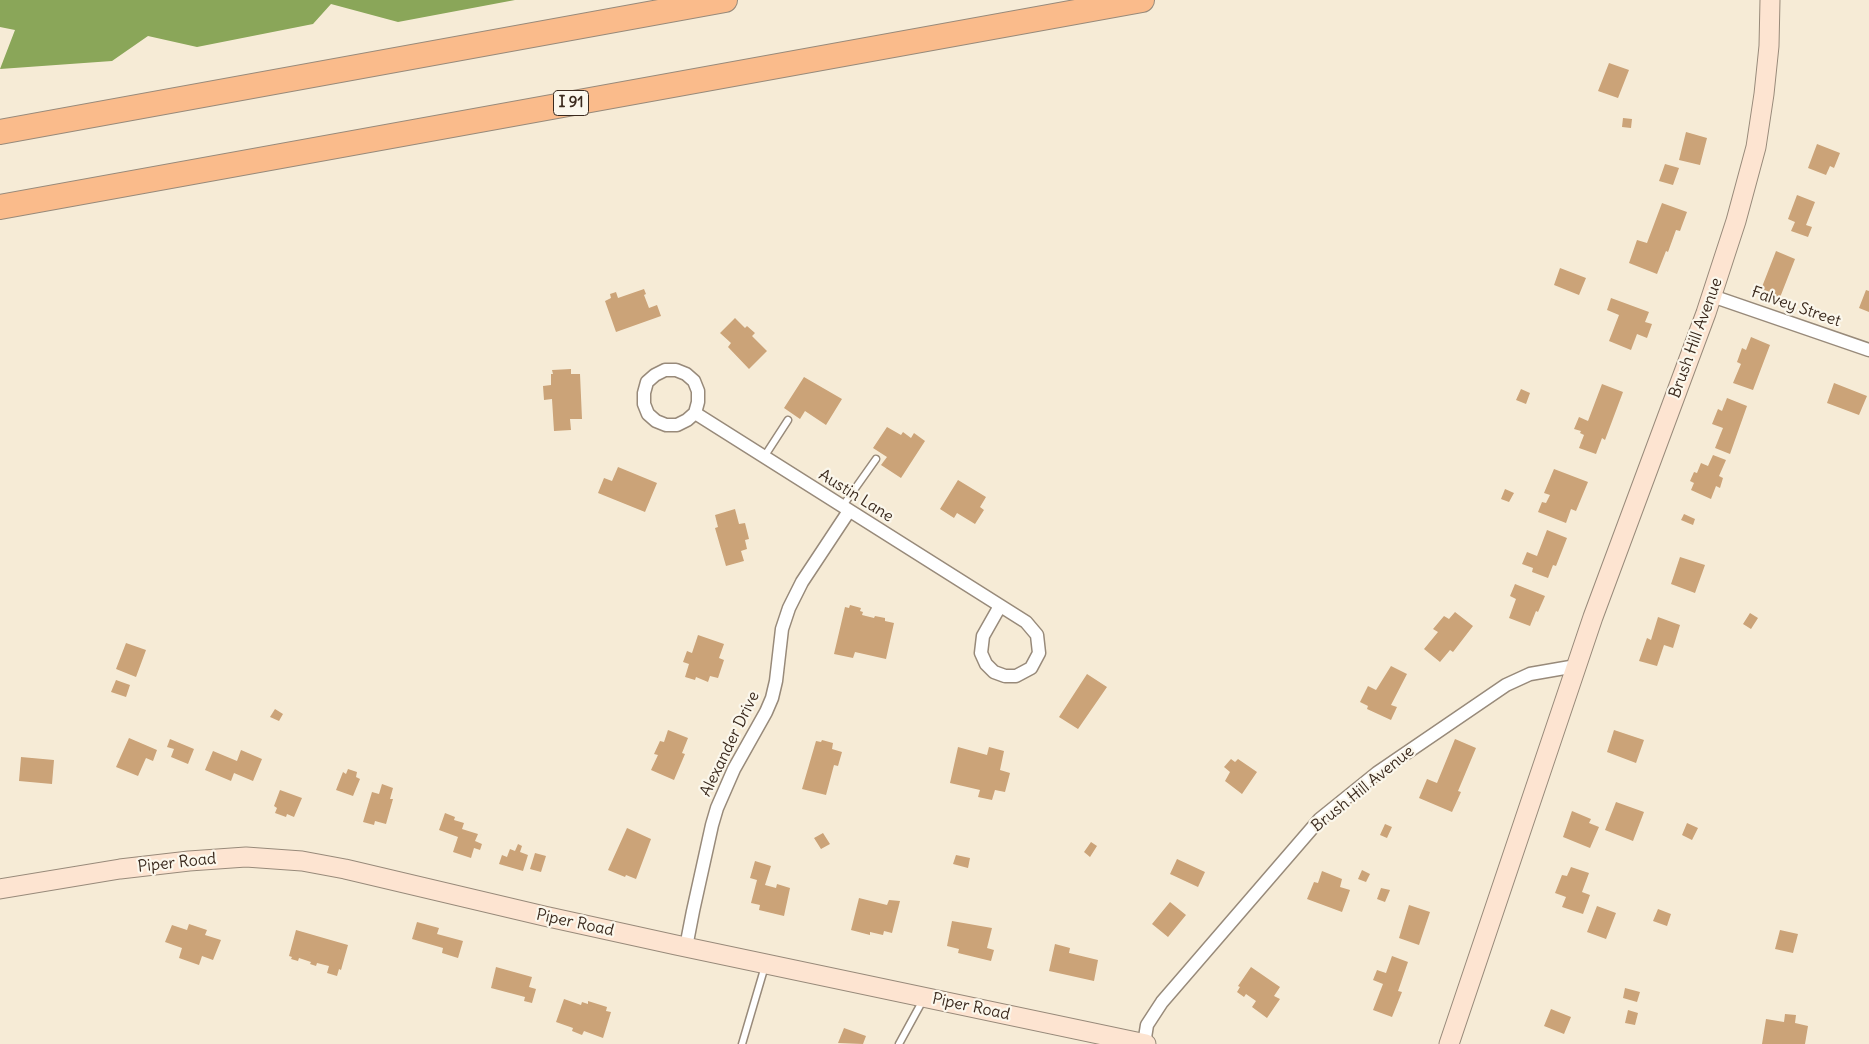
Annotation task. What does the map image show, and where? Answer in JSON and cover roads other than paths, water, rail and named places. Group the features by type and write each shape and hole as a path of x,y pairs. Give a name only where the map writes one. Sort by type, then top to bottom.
{"highway":[{"path":"0,132 725,0"},
{"name":"I 91","path":"0,207 1142,0"}],"street":[{"name":"Brush Hill Avenue","path":"1449,1044 1605,582 1712,296 1736,221 1756,147 1767,74 1770,0"},
{"name":"Falvey Street","path":"1712,296 1869,350"},
{"path":"665,370 676,370 686,374 694,382 698,392 698,402 694,412 687,420 677,425 666,425 656,421 648,414 644,404 644,393 648,382 655,374 665,370"},
{"name":"Austin Lane","path":"694,412 845,509 1000,606 1031,626 1039,641 1039,652 1035,663 1027,672 1016,676 1005,676 994,672 986,664 981,653 983,636 1000,606"},
{"name":"Alexander Drive","path":"686,947 692,911 712,825 731,776 772,698 776,681 782,629 789,608 845,509"},
{"name":"Brush Hill Avenue","path":"1145,1044 1147,1025 1162,1002 1320,819 1377,773 1506,685 1530,674 1576,666"},
{"name":"Piper Road","path":"0,889 120,869 189,860 246,857 284,859 345,869 544,916 1145,1044"}],"lane":[{"path":"764,457 788,420"},
{"path":"845,509 876,459"},
{"path":"742,1044 766,964"},
{"path":"898,1044 925,997"}]}
